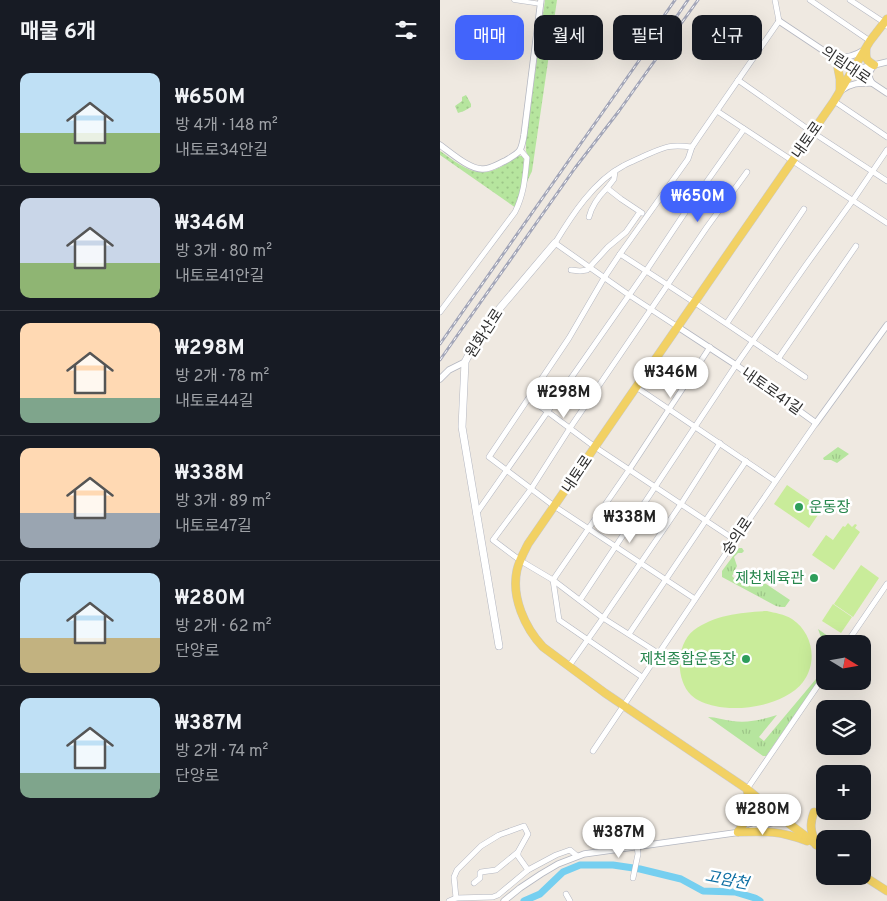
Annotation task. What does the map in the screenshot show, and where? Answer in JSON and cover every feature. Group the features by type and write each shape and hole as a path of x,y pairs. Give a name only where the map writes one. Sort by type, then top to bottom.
{"main road":[{"name":"내토로","path":"816,845 747,789 605,693 543,647 527,626 517,594 517,570 528,544 834,101 870,41 886,23"},
{"path":"866,48 868,62 874,65"},
{"path":"836,58 840,79 840,92"},
{"name":"원화산로","path":"499,646 462,427 465,362 476,342 500,308 555,243"},
{"path":"738,832 750,814 747,789"},
{"path":"814,812 810,830 816,845"},
{"path":"738,832 777,832 816,845"},
{"path":"871,881 887,891"}],"street":[{"path":"440,145 470,166 482,170 496,165 521,151 541,2 514,0"},
{"path":"695,599 554,506 489,457 569,338 620,254 688,159 692,147 780,22 775,0"},
{"path":"810,0 870,41"},
{"path":"850,0 886,23"},
{"name":"의림대로","path":"780,22 887,93"},
{"path":"836,58 856,55 866,48"},
{"path":"853,70 887,62"},
{"path":"872,83 868,77 874,65"},
{"path":"738,80 812,132 887,181"},
{"path":"840,92 849,85 872,83"},
{"path":"834,101 887,137"},
{"path":"717,110 887,223"},
{"path":"476,515 744,129"},
{"name":"원화산로","path":"555,243 572,216 598,185 622,166 667,146 692,147"},
{"path":"580,600 752,341 887,150"},
{"path":"440,312 515,212 523,193 527,158 521,151"},
{"path":"588,217 594,203 614,179 615,172"},
{"path":"658,653 603,618 553,580 521,561 493,540 531,489 570,428 707,226 747,172"},
{"path":"607,188 647,215"},
{"path":"727,323 804,210"},
{"path":"571,270 584,271 590,268 608,247 626,232 640,212"},
{"path":"555,243 678,327"},
{"path":"778,359 856,246"},
{"path":"620,254 727,323 805,377"},
{"name":"숭의로","path":"593,751 775,481 887,325"},
{"name":"내토로41길","path":"678,327 710,347 816,422"},
{"path":"642,677 558,620 553,580 629,470 710,347"},
{"path":"440,378 449,370 465,362"},
{"path":"636,387 775,481"},
{"path":"528,398 595,447 735,540"},
{"path":"569,666 681,504 720,443"},
{"path":"630,634 746,461"},
{"path":"852,635 887,584"},
{"path":"747,789 816,688"},
{"path":"504,901 550,868 577,856 596,851 738,832 783,820"},
{"path":"456,898 454,877 458,870 481,846 499,835 524,826 528,834 518,852 496,870 481,872 480,878 474,883"},
{"path":"633,877 638,857 637,846"},
{"path":"449,901 456,898 499,898 528,870 570,850 577,856"},
{"path":"518,852 518,856 528,870"},
{"path":"513,901 520,888"},
{"path":"566,894 570,901"}],"green space":[{"path":"545,0 557,0 555,15 543,15"},
{"path":"537,60 548,60 532,171 526,184 528,156 526,140"},
{"path":"466,95 471,107 458,113 455,106"},
{"path":"440,151 464,167 477,172 495,170 522,156 524,158 521,197 516,208 440,155"},
{"path":"838,447 849,454 837,463 831,460 824,460 823,458"},
{"name":"운동장","path":"787,485 822,509 809,528 774,504"},
{"path":"848,523 852,527 855,524 857,525 855,528 860,532 834,570 812,555 826,535 833,540 843,526 845,527"},
{"path":"739,548 742,548 744,551 734,557 737,566 732,576 741,583 748,572 790,600 785,607 776,606 722,577 722,571"},
{"path":"861,565 879,578 853,617 834,604"},
{"path":"833,604 852,617 841,633 822,621"},
{"name":"제천종합운동장","path":"767,611 789,617 805,632 809,640 812,657 811,666 803,682 785,696 762,705 750,707 726,708 702,702 693,697 682,680 680,671 681,652 688,636 702,625 719,618 738,613"},
{"path":"818,629 826,635 820,635"},
{"path":"816,679 816,684 766,756 763,756 708,717 744,722 777,715 759,737 764,741"}],"waterway":[{"name":"고암천","path":"524,901 540,894 563,872 580,865 613,865 640,869 681,879 703,891 735,892 760,901"}],"railway":[{"path":"664,15 675,0"},
{"path":"678,15 688,0"},
{"path":"440,360 575,168 619,111 698,0"},
{"path":"440,344 639,60"}],"place":[{"name":"운동장","path":"799,507"},
{"name":"제천체육관","path":"814,578"},
{"name":"제천종합운동장","path":"746,659"}]}
